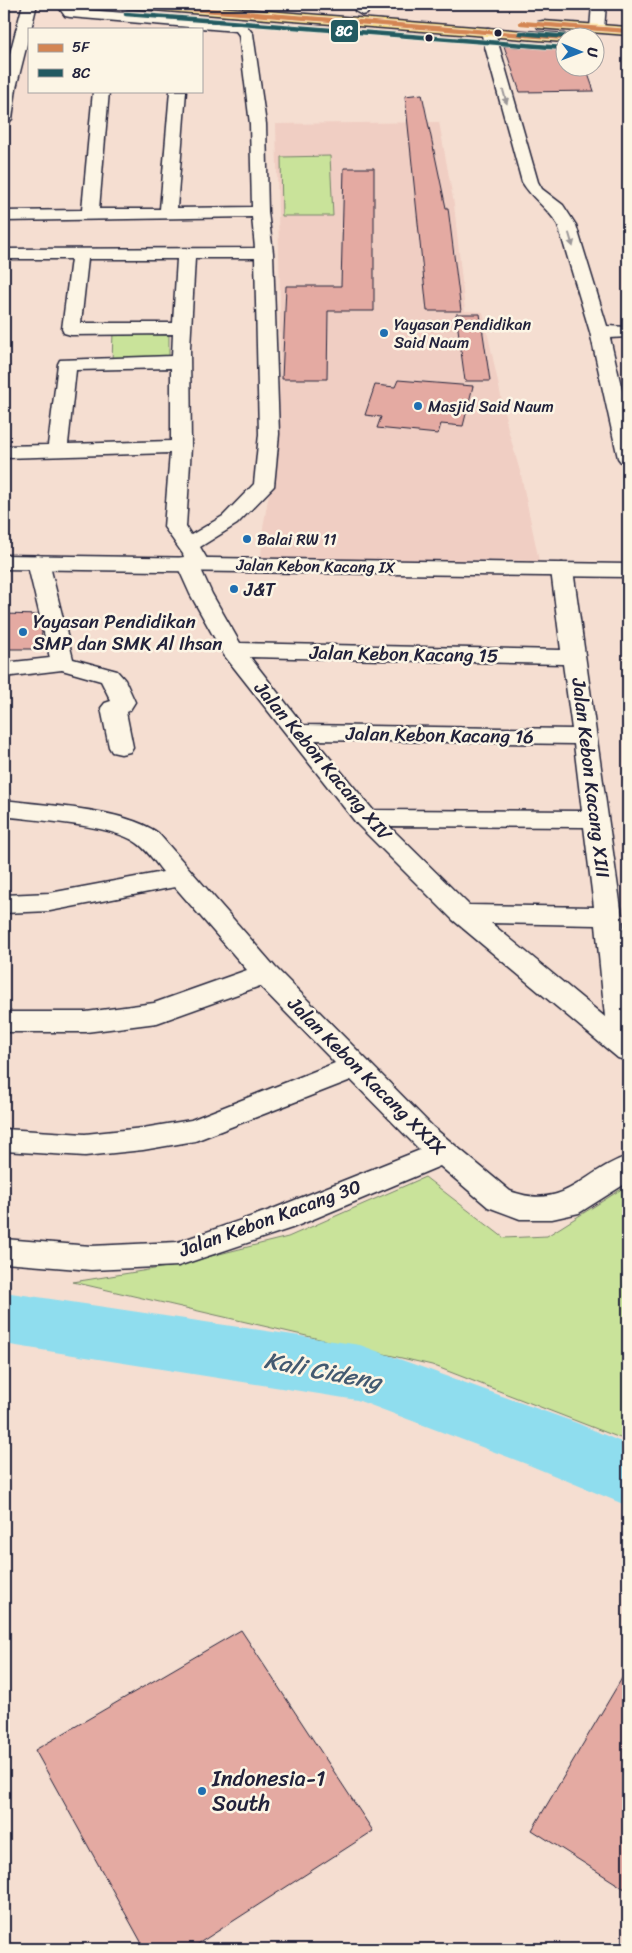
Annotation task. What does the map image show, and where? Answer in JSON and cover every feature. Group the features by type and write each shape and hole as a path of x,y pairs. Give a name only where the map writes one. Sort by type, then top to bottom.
{"main road":[{"path":"127,4 258,9 363,8 554,29"},
{"path":"258,9 554,37"},
{"path":"604,35 626,37"}],"street":[{"path":"4,119 11,52 30,4"},
{"path":"69,4 67,9 70,13 106,22 228,25 241,28 246,34 258,124 260,212 264,253 269,434 264,486 191,557"},
{"path":"597,28 599,4"},
{"path":"228,25 258,9"},
{"path":"488,32 530,182 536,192 557,209 567,225 599,332 628,458"},
{"path":"90,214 101,92"},
{"path":"168,213 178,92"},
{"path":"4,216 260,212"},
{"path":"4,254 264,253"},
{"path":"57,450 80,254"},
{"name":"Jalan Kebon Kacang XIV","path":"186,254 182,328 180,447 175,528 191,557 200,594 232,650 366,818 462,914 625,1048"},
{"path":"71,329 182,328"},
{"path":"599,332 628,332"},
{"path":"67,364 181,362"},
{"path":"4,452 180,447"},
{"name":"Jalan Kebon Kacang IX","path":"4,562 191,557 628,571"},
{"path":"38,562 64,663"},
{"name":"Jalan Kebon Kacang XIII","path":"562,570 575,657 625,1048"},
{"name":"Jalan Kebon Kacang 15","path":"232,650 575,657"},
{"path":"4,670 64,663 104,673 113,680 123,702 122,705 113,708 121,747"},
{"name":"Jalan Kebon Kacang 16","path":"296,732 584,737"},
{"name":"Jalan Kebon Kacang XXIX","path":"4,808 124,825 139,831 149,839 265,974 442,1153 499,1199 520,1207 552,1207 568,1204 628,1167"},
{"path":"366,818 595,819"},
{"path":"4,904 50,902 181,877"},
{"path":"462,914 608,916"},
{"path":"4,1022 86,1022 157,1013 265,974"},
{"path":"4,1140 86,1145 143,1139 195,1130 356,1066"},
{"name":"Jalan Kebon Kacang 30","path":"4,1251 91,1258 178,1254 281,1219 442,1153"}],"shaded area":[{"name":"Yayasan Pendidikan Said Naum","path":"439,122 454,204 465,311 483,312 539,561 261,558 263,528 279,435 280,296 276,124"}],"green space":[{"path":"330,156 333,216 282,216 281,157"},
{"path":"169,330 169,360 112,362 113,332"},
{"path":"425,1177 504,1238 547,1236 628,1185 628,1441 432,1365 73,1282 167,1267 288,1237"}],"building":[{"path":"504,46 554,49 554,78 589,78 594,91 520,92"},
{"path":"422,94 446,208 448,208 461,311 427,311 405,96"},
{"path":"344,168 374,168 374,311 328,311 327,379 282,379 286,286 341,286"},
{"path":"456,314 480,314 490,381 465,381"},
{"name":"Masjid Said Naum","path":"398,380 473,386 463,426 441,424 438,434 377,428 381,417 365,415 375,385 395,387"},
{"name":"Yayasan Pendidikan SMP dan SMK Al Ihsan","path":"4,614 38,615 42,633 38,649 4,649"},
{"name":"Indonesia-1 South","path":"241,1630 373,1831 190,1949 145,1949 35,1750"},
{"path":"628,1668 628,1891 532,1830"}],"waterway":[{"name":"Kali Cideng","path":"4,1318 360,1373 553,1444 628,1476"}],"transit line":[{"name":"5F","path":"127,4 554,37"},
{"name":"8C","path":"126,14 554,47"},
{"name":"5F","path":"521,23 628,31"},
{"name":"8C","path":"520,33 554,36"}],"place":[{"name":"Yayasan Pendidikan Said Naum","path":"384,333"},
{"name":"Masjid Said Naum","path":"418,406"},
{"name":"Balai RW 11","path":"247,539"},
{"name":"J&T","path":"234,589"},
{"name":"Yayasan Pendidikan SMP dan SMK Al Ihsan","path":"23,632"},
{"name":"Indonesia-1 South","path":"202,1791"}]}
